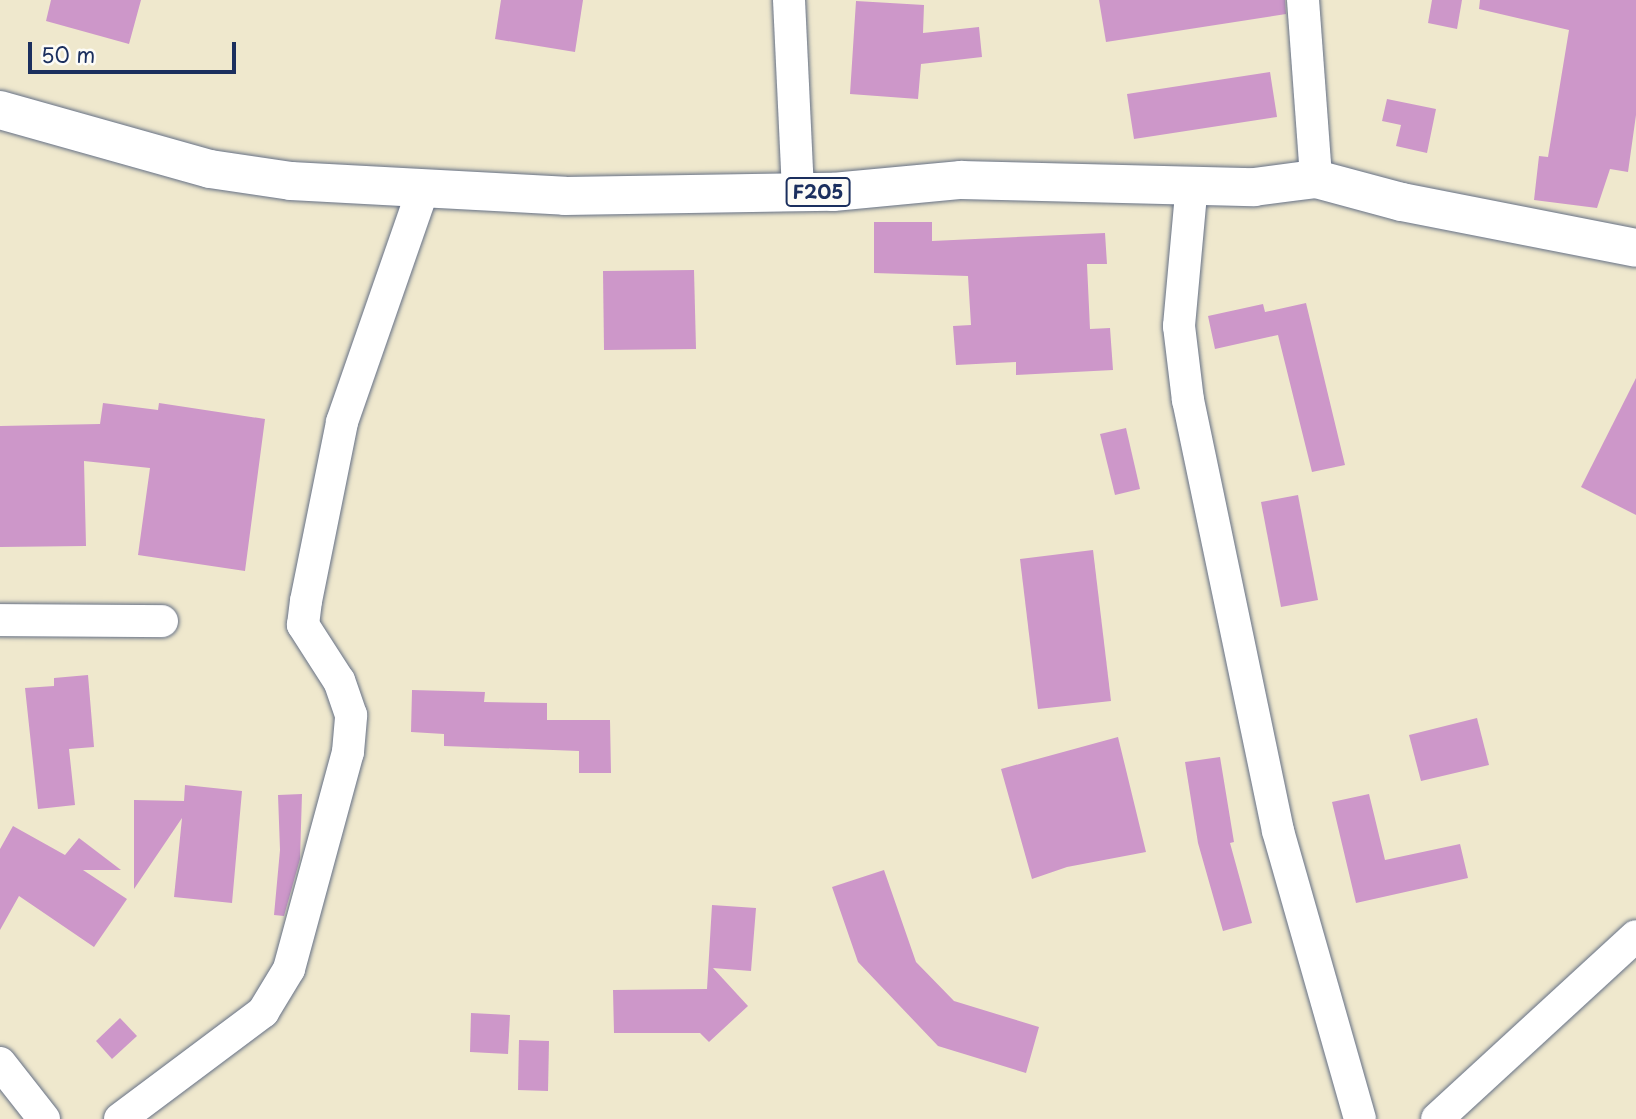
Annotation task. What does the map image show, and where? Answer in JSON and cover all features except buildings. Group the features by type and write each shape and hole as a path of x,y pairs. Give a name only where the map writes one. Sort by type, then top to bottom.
{"main road":[{"name":"F205","path":"0,110 210,169 291,181 565,196 798,193 961,180 1192,183 1254,187 1316,179 1402,202 1636,248"}],"street":[{"path":"789,0 798,193"},
{"path":"1303,0 1316,179"},
{"path":"1192,183 1179,326 1188,400 1278,831 1360,1119"},
{"path":"120,1119 263,1012 289,969 348,752 351,715 340,681 303,625 306,601 342,422 423,190"},
{"path":"0,620 162,621"},
{"path":"1437,1119 1636,936"},
{"path":"0,1063 44,1119"}]}
